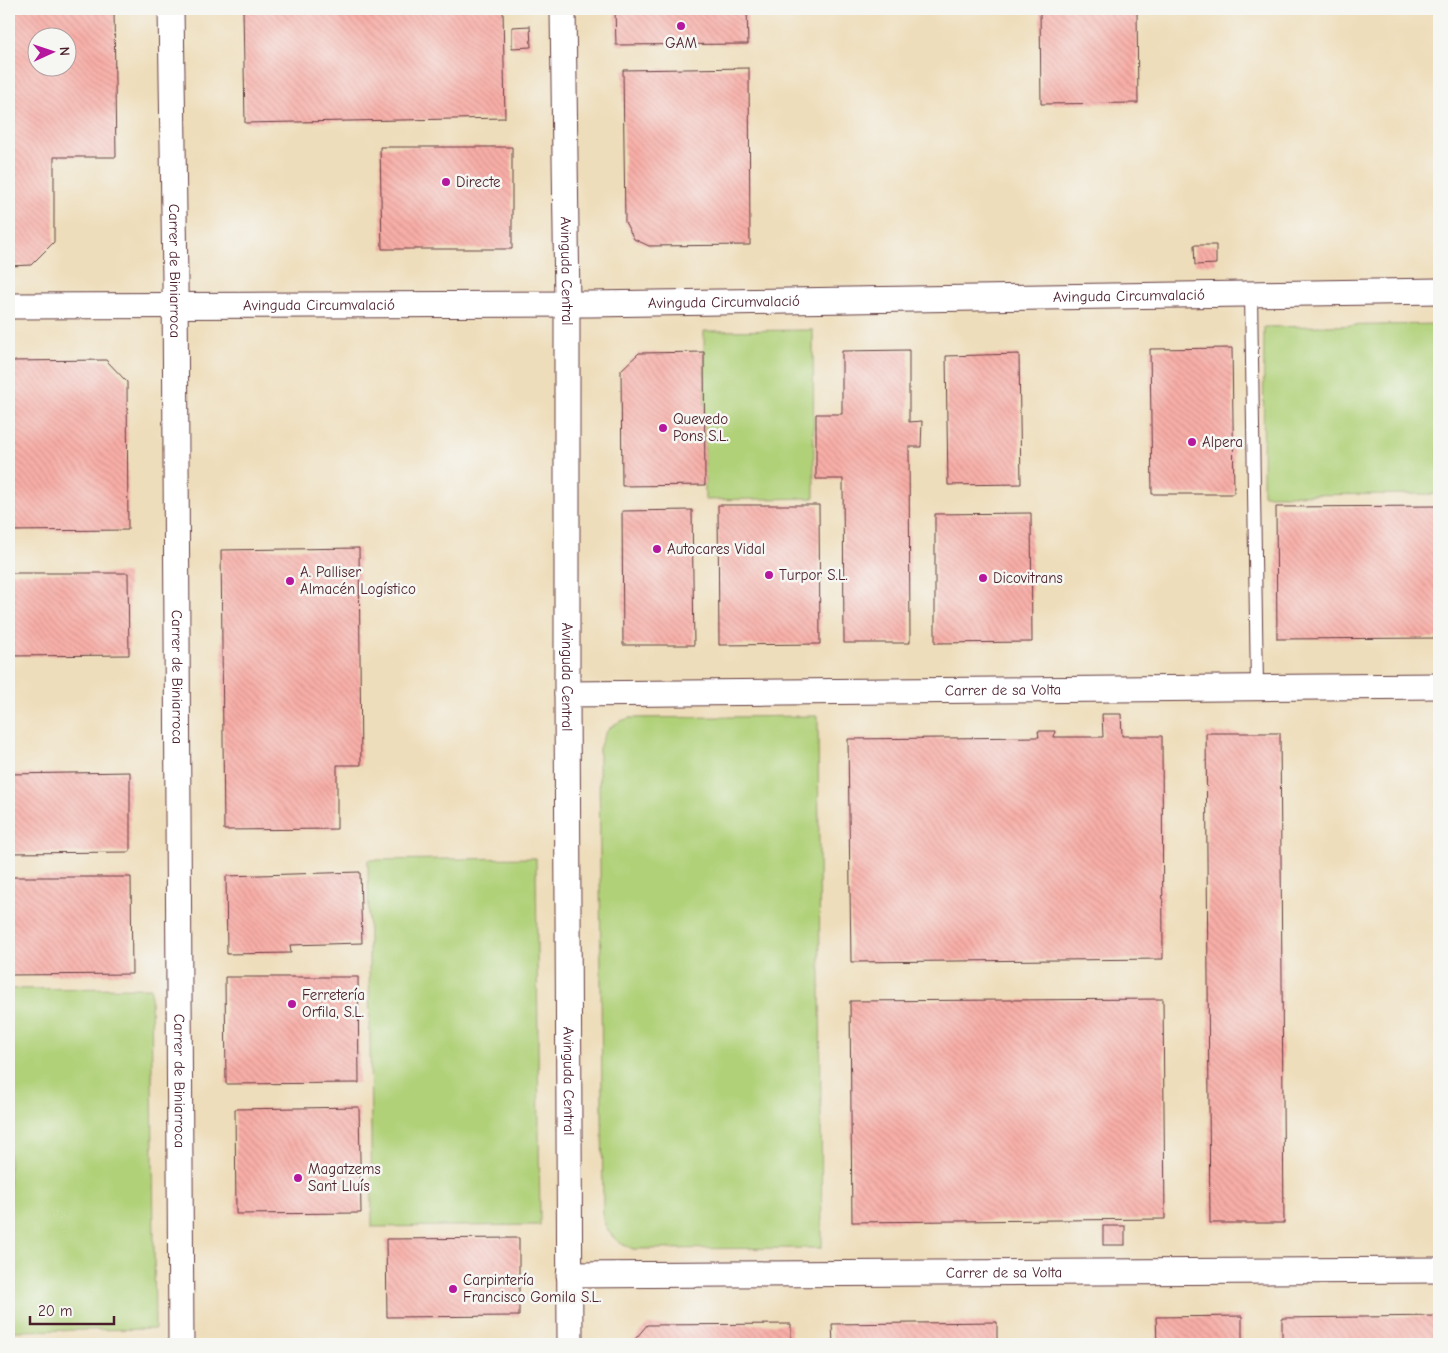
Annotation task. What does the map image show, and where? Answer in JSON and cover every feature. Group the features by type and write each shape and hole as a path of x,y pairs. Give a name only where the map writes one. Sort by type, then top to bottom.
{"street":[{"name":"Carrer de Biniarroca","path":"172,9 181,1344"},
{"name":"Avinguda Central","path":"563,9 567,304 570,1344"},
{"name":"Avinguda Circumvalació","path":"9,306 567,304 1439,291"},
{"name":"Carrer de sa Volta","path":"567,694 1439,686"},
{"name":"Carrer de sa Volta","path":"569,1275 1439,1270"}],"lane":[{"path":"1251,294 1256,688"}],"green space":[{"path":"1439,324 1439,494 1263,495 1264,327"},
{"path":"813,330 814,498 705,500 704,331"},
{"path":"818,716 822,1248 633,1249 614,1238 603,1220 599,749 601,742 606,732 613,725 630,718"},
{"path":"536,858 540,1225 372,1227 368,860"},
{"path":"151,988 155,1329 9,1331 9,989"}],"building":[{"path":"9,9 114,9 116,157 54,157 54,242 31,265 9,266"},
{"path":"243,9 503,9 505,118 245,123"},
{"name":"GAM","path":"615,9 747,9 748,44 616,45"},
{"path":"1040,9 1137,9 1138,103 1041,104"},
{"path":"530,26 531,47 512,48 512,27"},
{"path":"749,68 750,245 649,246 634,239 625,222 623,70"},
{"name":"Directe","path":"380,147 512,147 512,249 382,249"},
{"path":"1194,245 1216,245 1216,264 1195,265"},
{"name":"Alpera","path":"1232,348 1234,494 1152,494 1150,349"},
{"path":"909,350 909,422 922,421 921,447 909,447 910,643 844,643 843,479 816,479 816,414 842,414 842,351"},
{"name":"Quevedo Pons S.L.","path":"704,352 705,485 622,486 621,370 639,353"},
{"path":"1019,354 1021,484 948,485 946,356"},
{"path":"106,360 127,382 128,530 9,531 9,361"},
{"name":"Turpor S.L.","path":"718,505 819,505 820,644 719,645"},
{"path":"1439,506 1439,638 1277,639 1276,507"},
{"name":"Autocares Vidal","path":"692,510 694,645 623,645 622,511"},
{"name":"Dicovitrans","path":"1031,513 1032,642 935,643 935,514"},
{"path":"359,548 361,765 337,765 337,829 224,830 221,550"},
{"path":"9,573 128,573 129,655 9,656"},
{"path":"1102,714 1121,714 1122,736 1162,736 1163,959 851,962 848,739 1039,737 1038,731 1055,731 1054,737 1103,737"},
{"path":"1206,733 1280,733 1284,1223 1210,1223"},
{"path":"130,772 130,852 9,853 9,774"},
{"path":"360,872 362,943 290,945 291,953 227,954 226,876"},
{"path":"9,877 131,877 132,974 9,975"},
{"name":"Ferretería Orfila, S.L.","path":"225,977 358,977 359,1083 226,1084"},
{"path":"1163,999 1165,1219 852,1222 850,1001"},
{"name":"Magatzems Sant Lluís","path":"359,1107 361,1213 236,1214 235,1109"},
{"path":"1103,1226 1125,1226 1125,1245 1103,1245"},
{"name":"Carpintería Francisco Gomila S.L.","path":"519,1238 519,1316 387,1317 386,1239"},
{"path":"1242,1316 1242,1344 1157,1344 1156,1317"},
{"path":"1439,1316 1439,1344 1282,1344 1282,1318"},
{"path":"997,1322 997,1344 833,1344 832,1324"},
{"path":"791,1324 791,1344 631,1344 647,1325"}],"place":[{"name":"GAM","path":"681,26"},
{"name":"Directe","path":"446,182"},
{"name":"Quevedo Pons S.L.","path":"663,428"},
{"name":"Alpera","path":"1192,442"},
{"name":"Autocares Vidal","path":"657,549"},
{"name":"Turpor S.L.","path":"769,575"},
{"name":"Dicovitrans","path":"983,578"},
{"name":"A. Palliser Almacén Logístico","path":"290,581"},
{"name":"Ferretería Orfila, S.L.","path":"292,1004"},
{"name":"Magatzems Sant Lluís","path":"298,1178"},
{"name":"Carpintería Francisco Gomila S.L.","path":"453,1289"}]}
